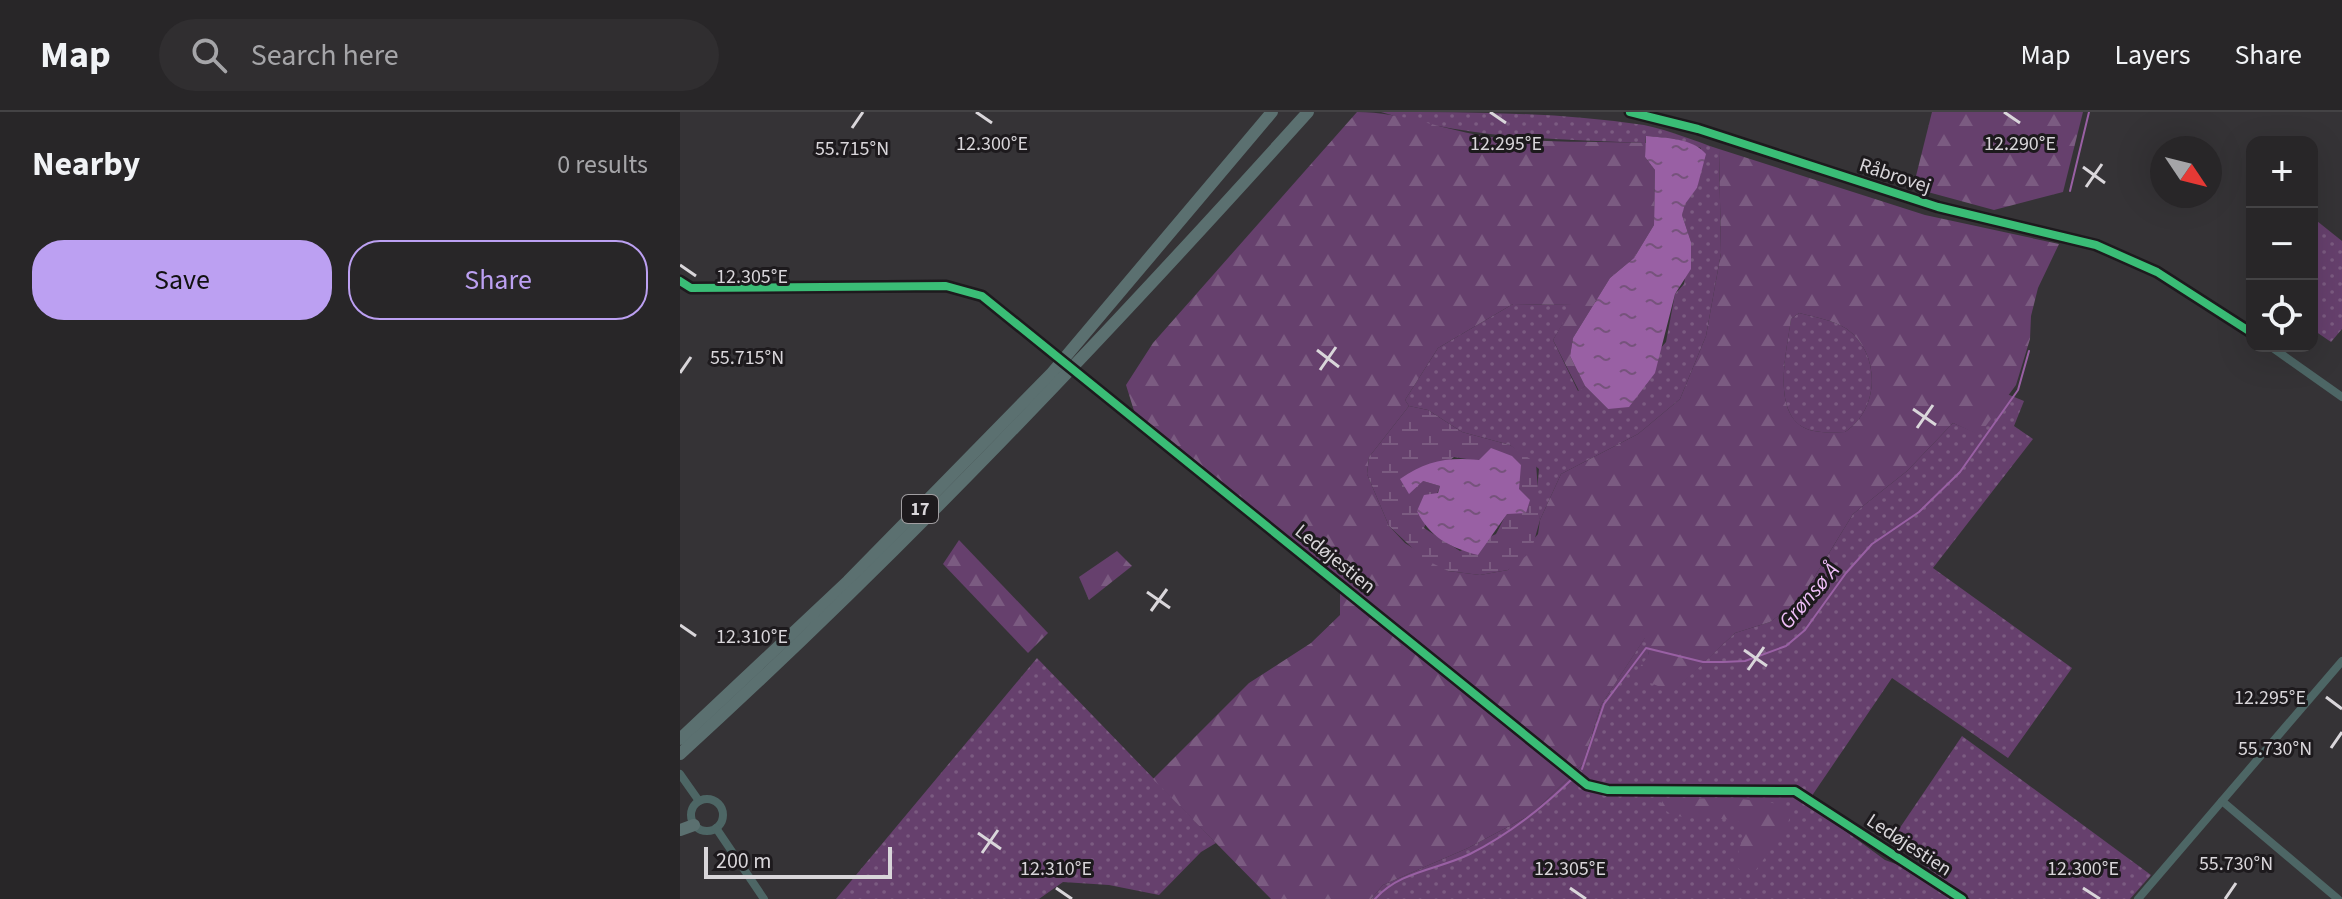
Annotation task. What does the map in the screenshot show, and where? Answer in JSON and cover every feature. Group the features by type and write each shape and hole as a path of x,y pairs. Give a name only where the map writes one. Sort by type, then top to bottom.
{"highway":[{"name":"17","path":"680,739 791,637 949,481 1051,374 1272,112"},
{"name":"17","path":"680,754 800,644 1042,402 1308,112"},
{"path":"680,830 694,825"}],"street":[{"name":"Råbrovej","path":"1630,112 1698,129 1938,207 2096,245 2157,272 2246,329"},
{"path":"2278,352 2342,397"},
{"path":"2138,899 2342,661"},
{"path":"682,778 699,801"},
{"path":"711,799 721,806 723,818 716,828 704,831 694,825 692,809 699,801 711,799"},
{"path":"2222,801 2338,899"},
{"path":"716,828 764,899"}],"green space":[{"path":"1357,112 1391,115 1491,137 1646,143 1645,157 1655,170 1654,225 1634,258 1610,278 1573,338 1570,356 1585,386 1579,391 1553,340 1573,305 1513,304 1438,348 1405,400 1409,406 1369,457 1367,474 1389,526 1405,543 1448,571 1480,575 1508,570 1538,534 1540,520 1561,474 1638,434 1680,399 1706,336 1721,253 1719,149 1925,215 2059,244 2038,288 2031,316 2030,339 2016,385 1979,435 1953,423 1907,471 1853,514 1810,584 1814,590 1770,622 1735,633 1673,692 1633,676 1649,655 1645,638 1601,705 1583,764 1532,814 1468,848 1383,885 1371,899 1271,899 1153,779 1249,683 1311,643 1340,615 1340,578 1135,414 1126,385 1153,343","holes":["1799,313 1847,329 1866,352 1871,367 1870,396 1857,422 1845,432 1814,431 1800,425 1790,414 1785,400 1784,366 1791,319"]},
{"path":"1381,112 1579,117 1653,127 1719,149 1721,253 1706,336 1680,399 1638,434 1561,474 1540,520 1536,499 1539,469 1510,445 1462,432 1428,410 1409,406 1405,400 1438,348 1513,304 1574,305 1553,340 1578,391 1585,386 1608,409 1666,342 1675,294 1684,284 1691,242 1682,215 1684,204 1697,188 1701,148 1675,139 1646,136 1645,143 1479,133"},
{"path":"1932,112 2083,112 2063,192 1994,210 1913,188"},
{"path":"2318,222 2342,241 2342,329 2331,342 2318,333"},
{"path":"1799,313 1847,329 1866,352 1871,367 1870,396 1857,422 1845,432 1814,431 1800,425 1790,414 1785,400 1784,366 1791,319"},
{"path":"2007,394 2024,401 2014,426 2033,439 1933,568 2072,668 2008,758 1892,678 1807,803 1885,860 1904,867 1951,899 1371,899 1383,885 1468,848 1532,814 1583,764 1601,705 1646,636 1649,655 1673,691 1735,633 1770,622 1814,589 1810,584 1853,514 1907,471 1953,423 1979,434"},
{"path":"1409,406 1428,410 1462,432 1510,445 1536,463 1540,520 1531,552 1508,570 1480,575 1448,571 1424,559 1389,526 1367,474 1369,457","holes":["1454,457 1479,461 1517,480 1519,489 1496,534 1460,551 1424,528 1440,486 1423,481"]},
{"path":"959,540 1048,633 1028,653 943,564"},
{"path":"1117,551 1132,566 1089,600 1079,577"},
{"path":"1037,658 1216,843 1201,852 1159,895 1109,885 1063,882 1039,899 836,899"},
{"path":"1962,736 2151,875 2130,899 1970,899 1891,841"},
{"path":"1664,798 1741,799 1780,804 1790,816 1787,827 1753,874 1742,872 1735,865 1745,828 1737,820 1673,816 1660,806"}],"water":[{"path":"1646,136 1686,142 1706,154 1697,188 1685,204 1682,215 1691,242 1691,269 1675,294 1655,373 1629,407 1608,409 1585,386 1570,356 1573,338 1610,278 1634,258 1654,225 1655,170 1645,157"},
{"path":"1491,448 1512,456 1521,465 1519,489 1530,500 1526,513 1507,514 1478,555 1459,549 1434,535 1417,511 1424,495 1438,493 1440,486 1423,481 1409,494 1400,479 1437,462 1479,460"}],"waterway":[{"name":"Grønsø Å","path":"2070,191 2089,112"},
{"name":"Grønsø Å","path":"1582,769 1604,704 1646,648 1703,662 1745,661 1786,646 1805,630 1846,573 1872,544 1919,512 1960,472 2018,390 2029,351"},
{"name":"Grønsø Å","path":"1375,899 1396,882 1470,854 1498,838 1536,811 1571,780"}],"cycle path":[{"path":"1630,112 1698,129 1938,207 2096,245 2157,272 2246,329"},
{"name":"Ledøjestien","path":"680,281 691,288 946,286 982,296 1587,785 1608,790 1795,791 1962,899"}]}
